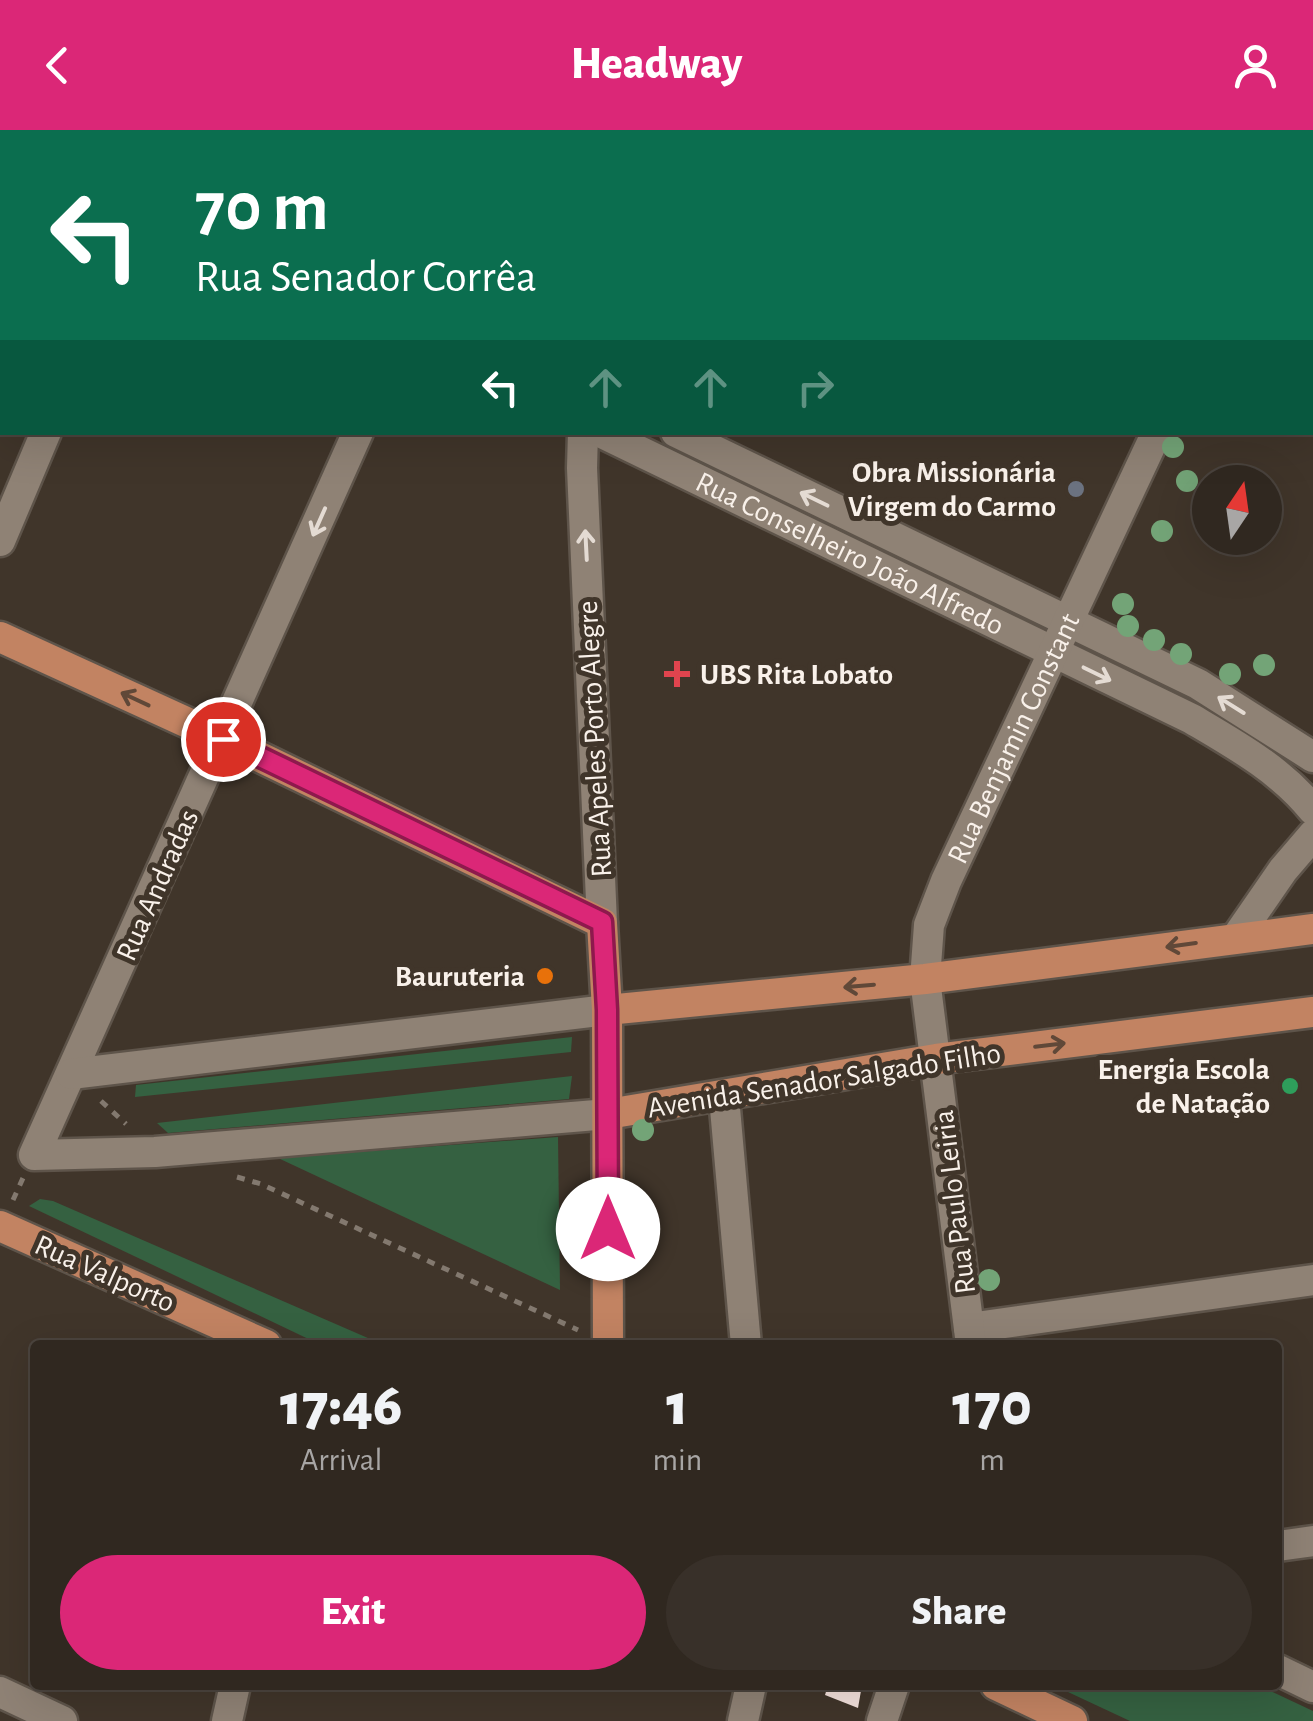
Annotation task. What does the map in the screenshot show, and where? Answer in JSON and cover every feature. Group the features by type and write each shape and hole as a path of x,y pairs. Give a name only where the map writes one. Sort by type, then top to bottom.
{"main road":[{"path":"0,638 223,739 602,922"},
{"name":"Rua Apeles Porto Alegre","path":"602,922 607,1010 609,1340"},
{"path":"607,1010 926,979 1313,929"},
{"name":"Avenida Senador Salgado Filho","path":"608,1114 936,1059 1313,1012"},
{"name":"Rua Valporto","path":"0,1226 255,1340"},
{"path":"1007,1690 1072,1721"}],"street":[{"path":"0,541 45,435"},
{"name":"Rua Andradas","path":"34,1155 357,435"},
{"name":"Rua Apeles Porto Alegre","path":"583,435 602,922"},
{"name":"Rua Conselheiro João Alfredo","path":"606,435 1192,720 1250,753 1310,798"},
{"name":"Rua Conselheiro João Alfredo","path":"682,435 1198,684 1313,757"},
{"name":"Rua Benjamin Constant","path":"936,1059 926,979 929,924 1155,435"},
{"path":"739,501 754,470"},
{"path":"930,594 944,563"},
{"path":"1236,938 1283,870 1313,835"},
{"path":"71,1074 607,1010"},
{"name":"Rua Paulo Leiria","path":"936,1059 970,1337"},
{"path":"724,1097 746,1340"},
{"name":"Avenida Senador Salgado Filho","path":"34,1155 155,1152 608,1114"},
{"path":"970,1337 1313,1280"},
{"path":"1282,1545 1313,1541"},
{"path":"1282,1672 1313,1687"},
{"path":"227,1721 234,1690"},
{"path":"743,1721 750,1690"},
{"path":"882,1721 892,1690"},
{"path":"0,1692 62,1721"}],"path":[{"path":"71,1074 155,1152"},
{"path":"0,1226 34,1155"},
{"path":"226,1173 261,1184 598,1340"}],"green space":[{"path":"572,1037 571,1052 135,1097 136,1085"},
{"path":"572,1076 569,1099 168,1133 157,1123"},
{"path":"558,1137 560,1290 278,1158"},
{"path":"40,1199 53,1201 373,1340 310,1340 29,1206"},
{"path":"1064,1690 1269,1690 1313,1711 1313,1721 1130,1721"}],"building":[{"path":"826,1690 861,1690 858,1708 825,1695"}],"place":[{"name":"Obra Missionária Virgem do Carmo","path":"1076,489"},
{"name":"UBS Rita Lobato","path":"677,674"},
{"name":"Bauruteria","path":"545,976"},
{"name":"Energia Escola de Natação","path":"1290,1086"}],"route":[{"path":"223,739 602,922 607,1010 608,1229"}]}
